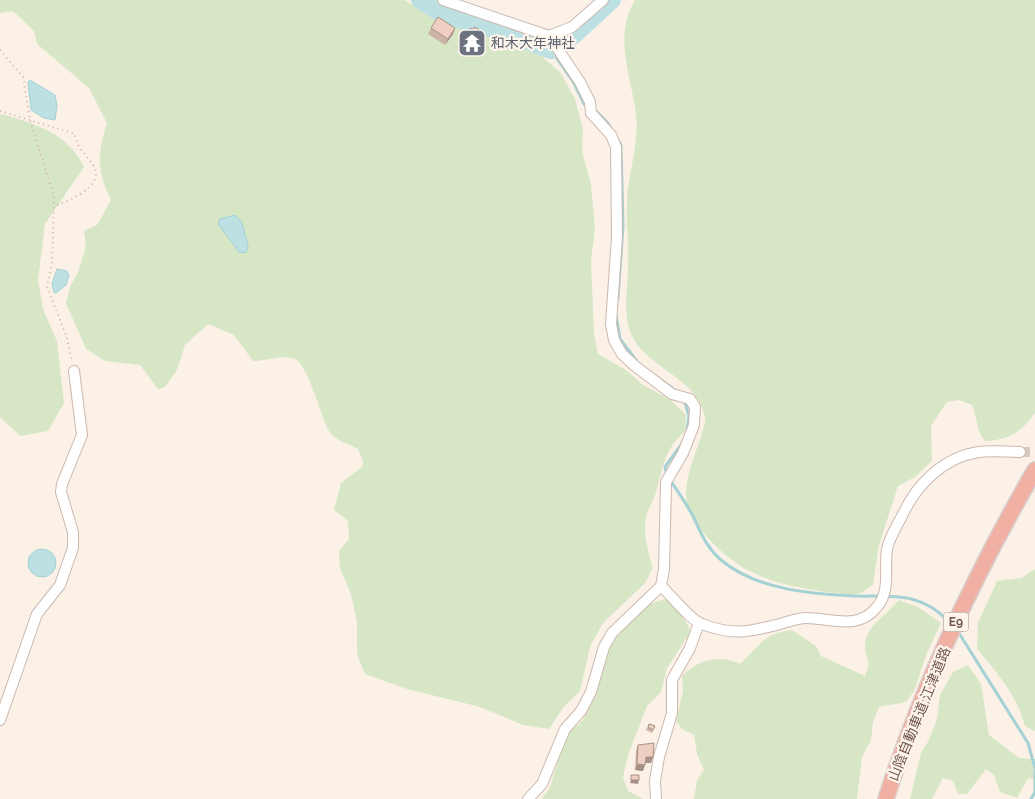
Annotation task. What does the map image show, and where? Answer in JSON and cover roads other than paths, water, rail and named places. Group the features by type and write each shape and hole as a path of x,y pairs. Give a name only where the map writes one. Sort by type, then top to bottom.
{"highway":[{"name":"山陰自動車道;江津道路","path":"886,799 922,702 959,615 994,544 1035,470"}],"street":[{"path":"443,0 550,38 580,82 590,107 611,136 617,152 617,236 611,324 614,340 622,354 634,366 681,396 690,399 695,407 694,424 683,453 668,478 664,568 661,586 612,633 604,647 592,692 581,711 566,729 542,784 528,799"},
{"path":"550,38 572,28 603,0"},
{"path":"0,720 37,614 60,585 73,548 73,532 61,492 62,484 82,435 74,371"},
{"path":"661,586 699,623 743,633 805,618 853,622 868,616 878,607 883,596 886,562 891,536 909,500 920,486 947,462 958,457 979,452 1020,452"},
{"path":"656,799 656,773 661,743 672,712 672,680 690,648 699,623"}],"water":[{"path":"30,80 55,95 57,106 55,120 44,118 31,110 28,82"},
{"path":"235,215 242,222 248,246 245,253 239,252 218,224 220,219"},
{"path":"57,269 67,271 69,276 66,285 54,293 52,284"},
{"path":"42,549 52,553 56,563 52,573 42,577 32,573 28,563 32,553"}],"waterway":[{"path":"420,0 442,14 500,31 551,50 574,35 612,0"},
{"path":"551,50 574,83 584,104 595,110 607,122 621,145 623,227 618,298"},
{"path":"616,315 620,339 636,360"},
{"path":"646,369 679,393"},
{"path":"684,400 689,416 687,430"},
{"path":"667,475 665,467 681,445"},
{"path":"670,480 690,511 711,550 721,560 750,578 766,584 802,591 854,596 893,596 916,600 928,605 949,622"},
{"path":"957,630 1028,743 1035,768"},
{"path":"1031,799 1035,792 1035,771"}],"tunnel":[{"path":"1020,452 1035,452"}],"place":[{"name":"和木大年神社","path":"472,43"}]}
